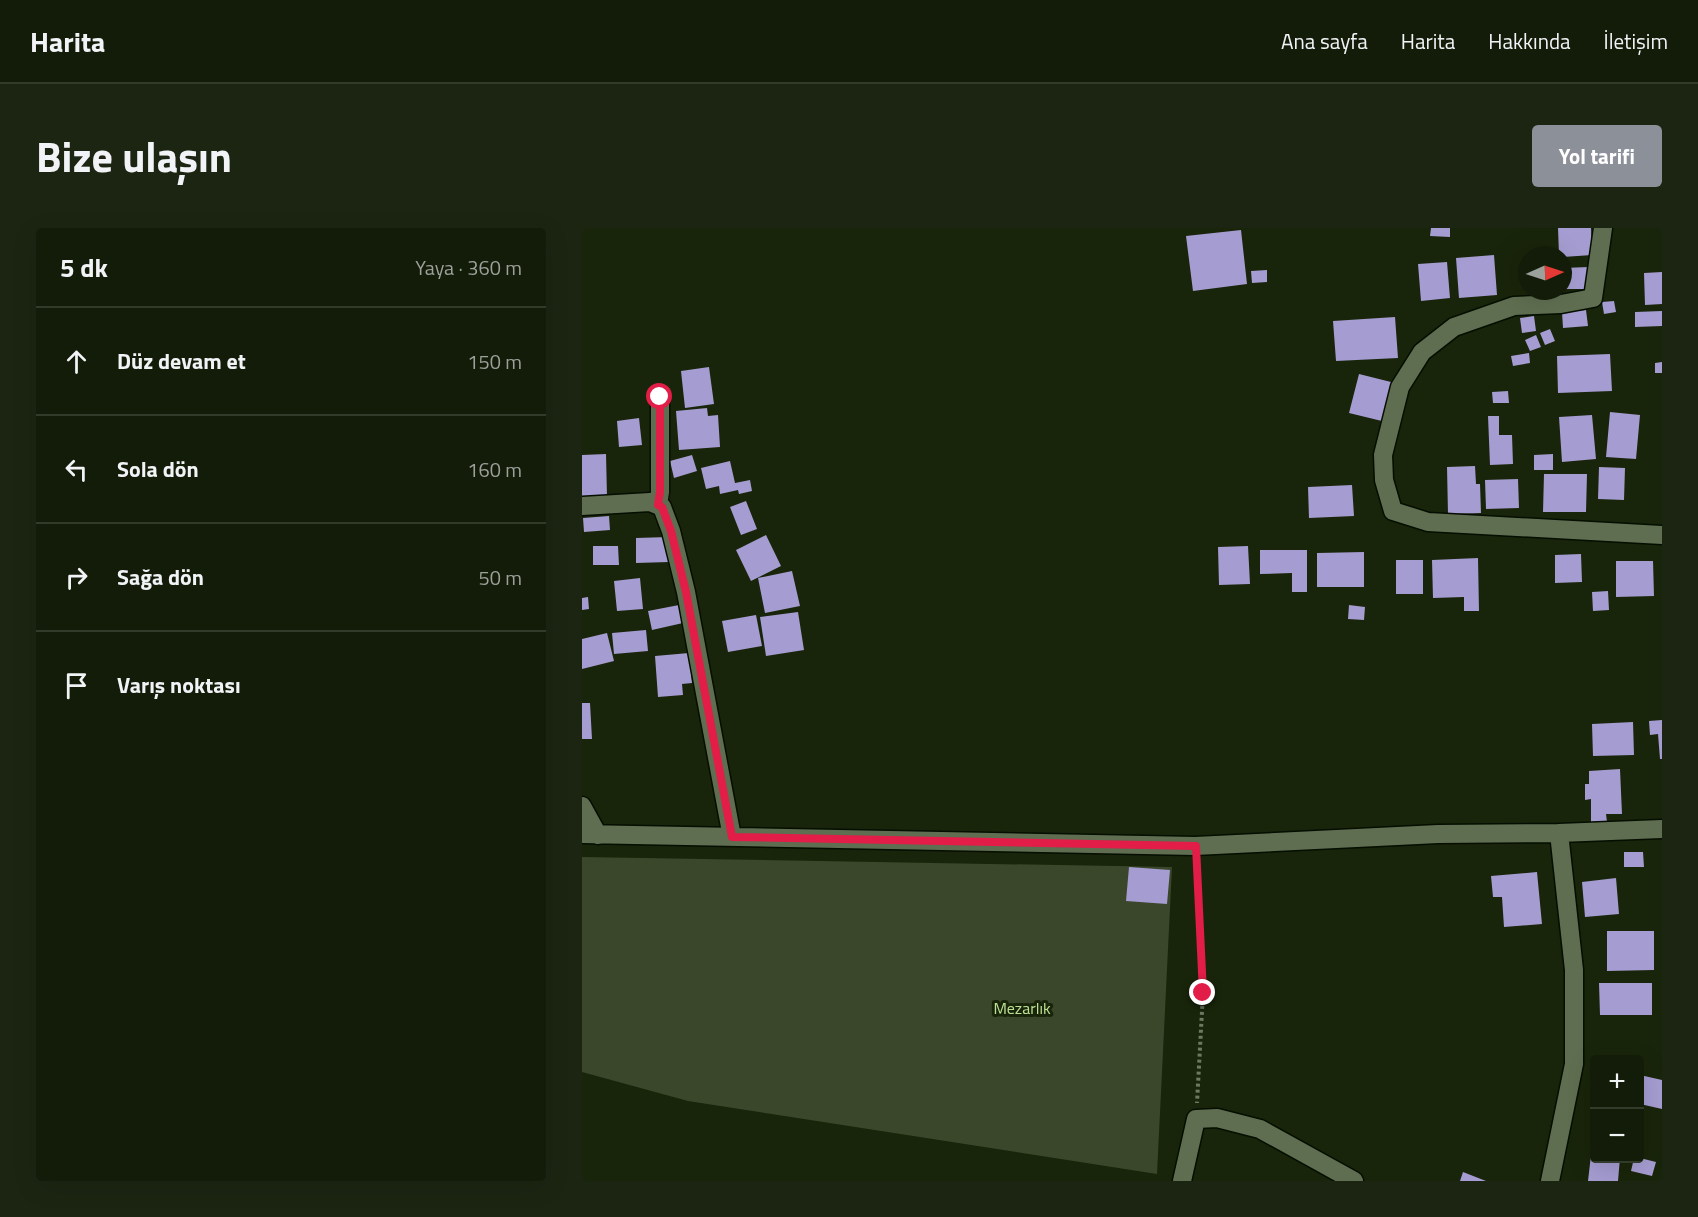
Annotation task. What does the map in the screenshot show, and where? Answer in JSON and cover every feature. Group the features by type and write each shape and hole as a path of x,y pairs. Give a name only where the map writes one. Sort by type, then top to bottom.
{"street":[{"path":"1604,228 1593,298 1561,304 1514,306 1454,327 1422,352 1400,387 1383,455 1384,480 1393,511 1428,522 1662,535"},
{"path":"658,505 660,397"},
{"path":"582,506 650,502 662,507 671,531 686,592 732,837"},
{"path":"582,806 590,834 1196,846 1438,834 1662,829"},
{"path":"1550,1181 1574,1064 1574,970 1559,833"},
{"path":"1182,1181 1196,1119 1217,1118 1260,1129 1354,1181"}],"path":[{"path":"1196,846 1203,993 1196,1119"}],"green space":[{"name":"Mezarlık","path":"582,857 1172,867 1157,1174 688,1101 582,1072"}],"building":[{"path":"1431,228 1450,228 1450,237 1430,236"},
{"path":"1558,228 1591,228 1592,255 1572,256 1572,246 1559,246"},
{"path":"1241,230 1247,284 1193,291 1186,236"},
{"path":"1494,255 1497,295 1459,298 1456,258"},
{"path":"1447,262 1450,298 1421,301 1418,264"},
{"path":"1589,267 1589,289 1572,289 1572,268"},
{"path":"1267,270 1267,282 1252,283 1251,271"},
{"path":"1662,272 1662,304 1645,305 1644,273"},
{"path":"1614,301 1616,312 1604,314 1602,302"},
{"path":"1586,310 1588,326 1563,328 1562,312"},
{"path":"1662,311 1662,326 1635,327 1635,312"},
{"path":"1534,316 1536,331 1522,333 1520,318"},
{"path":"1395,317 1398,358 1336,361 1333,321"},
{"path":"1550,329 1555,341 1545,345 1540,333"},
{"path":"1536,335 1541,347 1530,351 1525,340"},
{"path":"1529,353 1530,363 1513,366 1511,356"},
{"path":"1610,354 1612,391 1558,393 1557,356"},
{"path":"1662,362 1662,373 1655,373 1655,363"},
{"path":"709,367 714,404 685,408 681,371"},
{"path":"1359,374 1395,383 1386,422 1349,413"},
{"path":"1508,391 1509,403 1493,403 1492,392"},
{"path":"707,408 708,416 718,415 720,447 679,450 676,411"},
{"path":"1610,412 1640,415 1636,459 1606,457"},
{"path":"1592,415 1596,459 1562,462 1559,417"},
{"path":"1488,416 1499,416 1499,435 1512,435 1513,464 1490,465"},
{"path":"639,418 642,445 619,447 617,421"},
{"path":"606,454 607,497 582,497 582,455"},
{"path":"1553,454 1553,470 1534,470 1534,455"},
{"path":"692,455 697,471 674,478 670,461"},
{"path":"730,461 735,483 750,480 752,491 739,494 738,490 720,494 719,486 706,489 701,468"},
{"path":"1475,466 1476,484 1480,484 1481,513 1448,514 1447,467"},
{"path":"1599,467 1625,468 1624,500 1598,499"},
{"path":"1544,474 1587,474 1586,512 1543,512"},
{"path":"1518,479 1519,508 1486,509 1485,480"},
{"path":"1352,485 1354,516 1309,518 1308,487"},
{"path":"746,501 757,529 741,535 730,507"},
{"path":"609,516 610,530 584,532 583,518"},
{"path":"766,535 781,566 751,581 736,550"},
{"path":"668,537 669,562 636,563 636,538"},
{"path":"593,546 618,546 619,565 593,565"},
{"path":"1248,546 1250,584 1219,585 1218,547"},
{"path":"1260,550 1307,550 1307,592 1292,592 1292,573 1260,574"},
{"path":"1364,552 1364,587 1317,587 1317,553"},
{"path":"1581,554 1582,582 1555,583 1555,555"},
{"path":"1478,558 1479,611 1464,611 1464,597 1433,598 1432,560"},
{"path":"1396,560 1423,560 1423,594 1396,594"},
{"path":"1616,561 1653,561 1654,596 1616,597"},
{"path":"792,571 800,606 765,613 758,578"},
{"path":"640,578 643,609 617,611 614,581"},
{"path":"1608,591 1609,610 1593,611 1592,592"},
{"path":"588,597 589,609 582,610 582,598"},
{"path":"679,605 683,623 652,630 648,611"},
{"path":"1349,605 1365,607 1364,620 1348,619"},
{"path":"798,612 804,650 766,656 760,617"},
{"path":"756,615 762,646 728,652 722,621"},
{"path":"646,630 648,651 614,654 612,633"},
{"path":"607,633 614,661 582,669 582,639"},
{"path":"689,653 692,683 682,684 683,695 658,697 655,656"},
{"path":"582,703 590,703 592,739 582,739"},
{"path":"1662,720 1662,759 1660,759 1658,734 1650,735 1649,721"},
{"path":"1633,722 1634,755 1593,756 1592,724"},
{"path":"1620,769 1622,814 1606,814 1607,822 1591,823 1591,799 1585,800 1585,784 1589,784 1589,771"},
{"path":"1624,852 1643,852 1644,867 1624,867"},
{"path":"1129,867 1170,870 1167,904 1126,901"},
{"path":"1537,872 1542,924 1504,927 1502,897 1493,897 1491,876"},
{"path":"1616,878 1619,914 1585,917 1582,882"},
{"path":"1607,931 1654,931 1654,970 1607,971"},
{"path":"1599,983 1652,983 1652,1015 1600,1015"},
{"path":"1644,1076 1662,1080 1662,1109 1644,1105"},
{"path":"1644,1159 1656,1162 1652,1176 1631,1171 1633,1163 1644,1163"},
{"path":"1590,1163 1620,1163 1618,1181 1588,1181"},
{"path":"1463,1172 1486,1181 1460,1181"}],"route":[{"path":"660,397 658,505 662,507 671,531 686,592 732,837 1196,846 1203,993"}]}
